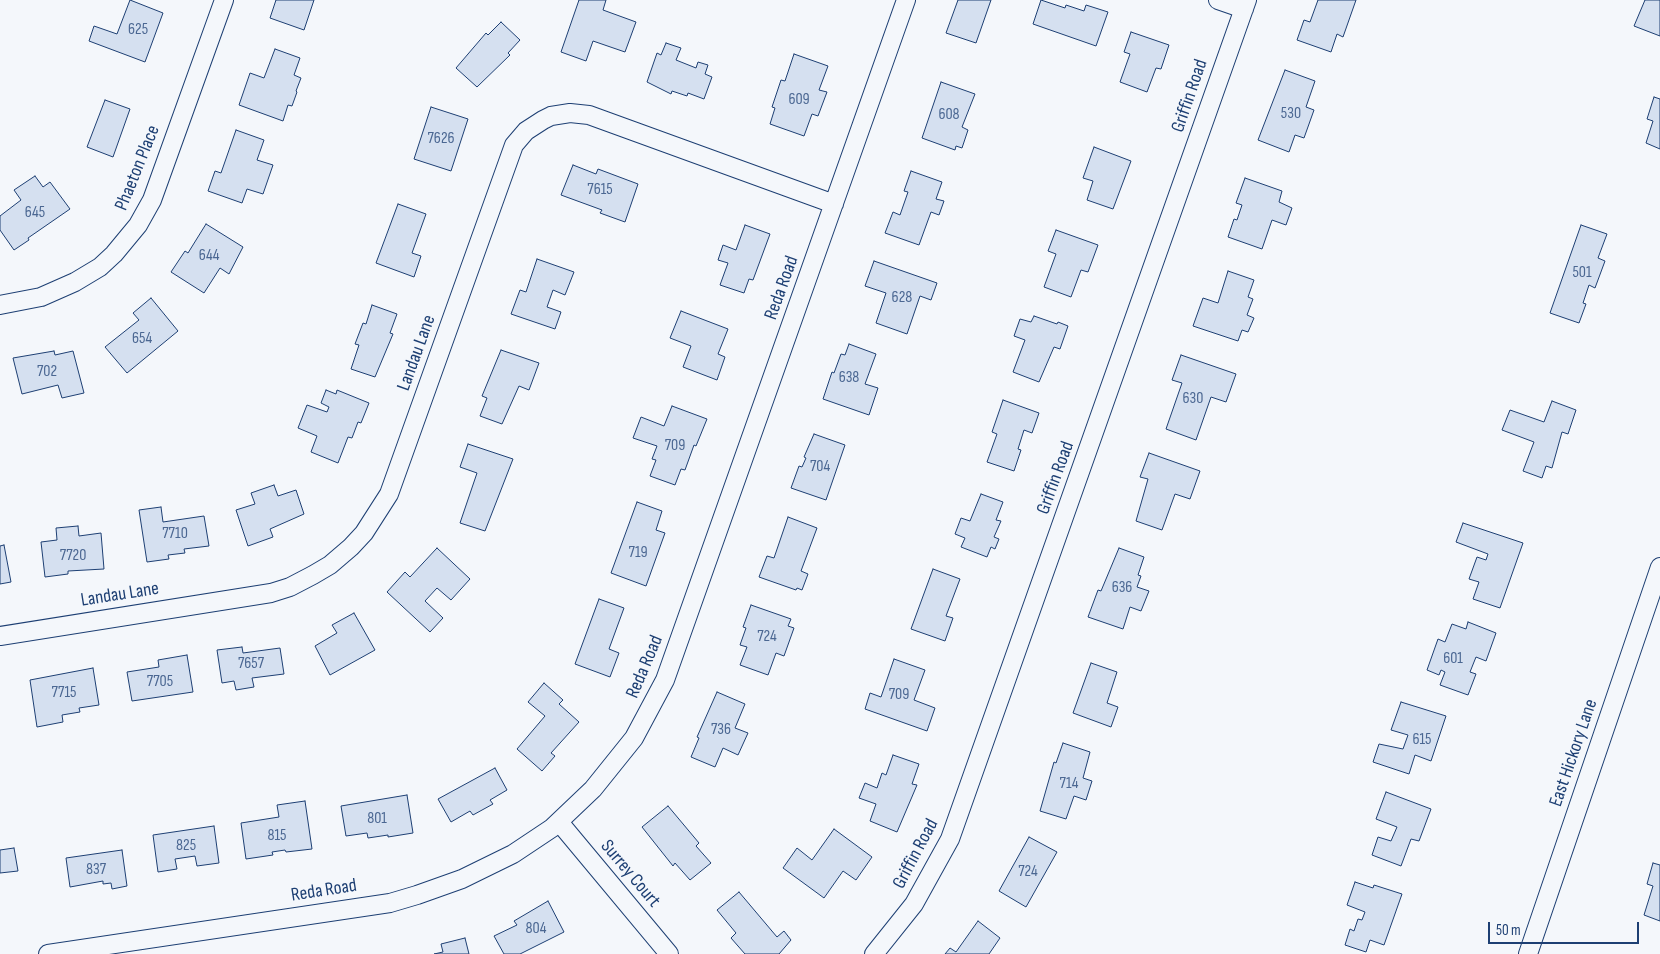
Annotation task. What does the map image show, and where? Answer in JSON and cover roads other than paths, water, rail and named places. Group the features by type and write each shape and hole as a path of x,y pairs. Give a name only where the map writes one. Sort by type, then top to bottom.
{"street":[{"name":"Phaeton Place","path":"0,305 41,297 75,282 114,254 138,225 152,200 224,0"},
{"name":"Reda Road","path":"48,954 390,903 444,886 479,872 513,854 559,822 594,790 623,753 665,680 906,0"},
{"path":"1218,0 1245,5"},
{"name":"Griffin Road","path":"874,954 914,904 954,831 1245,5"},
{"name":"Landau Lane","path":"0,636 271,592 290,587 330,565 351,547 364,533 388,494 514,145 526,130 551,116 570,113 594,116 834,204"},
{"name":"East Hickory Lane","path":"1528,954 1660,567"},
{"name":"Surrey Court","path":"559,822 669,954"}]}
